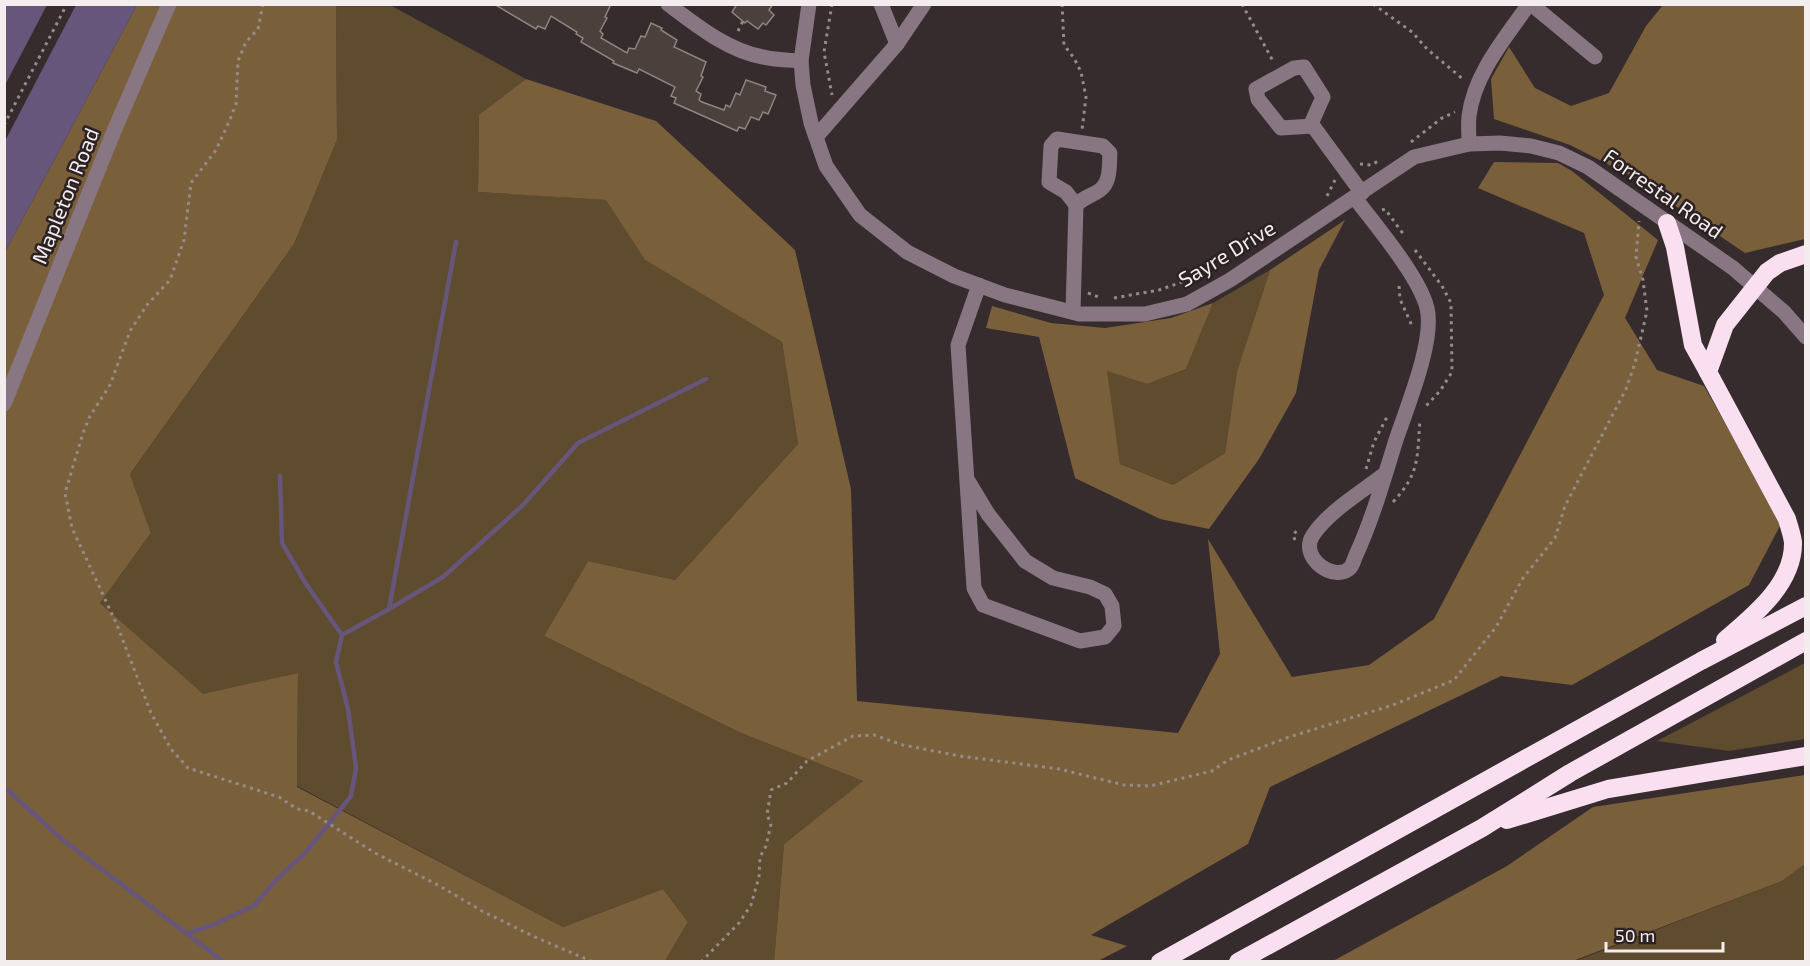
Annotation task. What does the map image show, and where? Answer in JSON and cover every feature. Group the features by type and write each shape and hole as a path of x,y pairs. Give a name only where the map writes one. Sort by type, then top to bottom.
{"highway":[{"path":"1667,223 1675,247 1693,345 1787,519 1793,541 1790,564 1780,584 1755,614 1701,661"},
{"path":"1708,372 1725,325 1767,272 1780,263 1806,254"},
{"path":"1160,962 1701,661 1806,606"},
{"path":"1238,962 1482,828 1570,773 1806,641"},
{"path":"1482,828 1608,789 1806,756"}],"street":[{"name":"Mapleton Road","path":"4,404 114,131 169,4"},
{"path":"668,4 701,29 737,49 761,57 801,61"},
{"name":"Sayre Drive","path":"809,4 801,61 802,85 826,166 860,215 907,252 954,276 1005,295 1079,314 1145,314 1187,304 1230,280 1359,196 1414,157 1469,144"},
{"path":"881,4 897,44"},
{"path":"816,137 897,44 924,4"},
{"path":"1469,144 1469,116 1476,90 1496,53 1530,4 1595,57"},
{"path":"1313,126 1281,128 1258,99 1256,89 1294,68 1304,67 1323,96 1311,124 1313,126 1416,282 1427,307 1429,322 1417,377 1386,473 1366,534 1350,567 1337,572 1320,567 1311,557 1309,549 1314,534 1335,512 1386,473"},
{"path":"1073,312 1076,205 1066,192 1049,182 1051,146 1058,139 1102,146 1110,153 1108,180 1101,189 1085,196 1076,205"},
{"name":"Forrestal Road","path":"1469,144 1500,143 1531,146 1559,153 1588,167 1733,268 1784,312 1806,337"},
{"path":"967,479 988,514 1025,561 1053,578 1090,587 1105,594 1112,606 1114,626 1105,637 1080,641 983,605 974,588 957,345 979,285"}],"path":[{"path":"4,124 67,4"},
{"path":"263,4 258,29 246,42 238,61 236,104 229,123 216,150 190,183 184,240 170,280 147,305 130,331 110,385 90,416 83,433 65,493 72,528 117,625 151,713 171,749 188,768 279,797 297,809 309,811 375,853 438,885 482,911 593,962"},
{"path":"1062,4 1064,45 1074,57 1081,72 1086,98 1082,134"},
{"path":"1242,4 1275,65"},
{"path":"1373,4 1412,32 1427,49 1476,90"},
{"path":"738,31 743,21"},
{"path":"701,962 711,949 724,940 739,923 751,905 759,877 760,857 766,846 771,824 767,815 771,790 787,783 807,760 853,736 874,735 903,745 960,756 1059,769 1124,785 1150,786 1212,771 1228,760 1289,737 1393,705 1454,680 1496,627 1523,579 1555,538 1565,506 1626,389 1635,363 1647,311 1643,280 1636,257 1640,216"},
{"path":"1399,283 1400,299 1413,328 1413,336"},
{"path":"1364,471 1374,442 1391,407"},
{"path":"1293,535 1302,525"}],"shaded area":[{"path":"4,5 47,5 5,85"},
{"path":"76,5 137,5 5,252 5,141"},
{"path":"137,5 336,5 337,140 294,244 130,474 151,533 100,603 203,694 298,673 297,787 563,927 663,889 688,922 665,961 5,962 5,252"},
{"path":"336,5 390,5 526,79 479,116 478,192 607,200 645,260 782,342 798,444 675,580 588,561 544,636 741,733 863,781 784,844 774,961 665,961 688,922 663,889 563,927 297,786 298,673 203,695 100,603 151,533 130,474 294,244 337,140"},
{"path":"1663,5 1805,5 1805,239 1745,253 1633,177 1570,145 1494,119 1491,79 1509,47 1535,88 1571,106 1609,93 1646,26"},
{"path":"526,79 656,121 795,250 851,489 857,701 1178,733 1220,654 1208,539 1292,677 1369,665 1434,619 1604,295 1584,233 1478,188 1494,162 1558,163 1572,171 1658,240 1625,318 1657,370 1704,386 1782,522 1749,585 1572,685 1501,676 1270,787 1248,844 1091,935 1127,946 1098,961 774,961 784,844 863,781 741,733 544,636 588,561 675,580 798,444 782,342 645,260 606,200 478,192 479,115"},
{"path":"1345,220 1319,270 1296,393 1259,459 1209,529 1160,519 1075,478 1039,337 986,328 992,306 1051,323 1105,328 1171,318 1213,303 1186,369 1147,384 1107,371 1120,464 1173,485 1225,453 1237,371 1270,270"},
{"path":"1270,270 1237,371 1225,453 1173,485 1120,464 1106,370 1147,384 1186,369 1213,303"},
{"path":"1805,663 1805,739 1729,751 1657,741"},
{"path":"1805,775 1805,864 1782,881 1573,961 1333,961 1507,866 1593,807"},
{"path":"1805,864 1805,961 1573,962 1782,881"}],"building":[{"path":"494,4 611,4 600,31 603,34 601,38 627,53 629,48 635,49 641,36 645,37 651,23 662,28 661,30 677,40 674,47 706,62 701,76 703,77 696,91 701,94 699,100 702,102 724,110 726,105 730,107 736,93 740,95 746,80 766,87 765,91 776,95 768,114 763,112 759,120 751,117 745,129 739,127 737,131 674,103 676,98 671,96 675,87 639,69 637,73 613,63 614,61 581,42 583,38 576,34 577,32 551,16 545,29 538,26 536,29"},
{"path":"737,4 773,4 769,10 774,15 766,25 763,23 758,29 747,21 745,23 732,12"}],"waterway":[{"path":"188,933 213,925 255,905 277,879 305,853 351,796 356,768 348,709 336,662 342,635 389,609 456,242"},
{"path":"389,609 443,577 523,505 578,443 706,379"},
{"path":"280,476 282,543 306,584 342,635"},
{"path":"4,787 63,840 224,962"}]}
